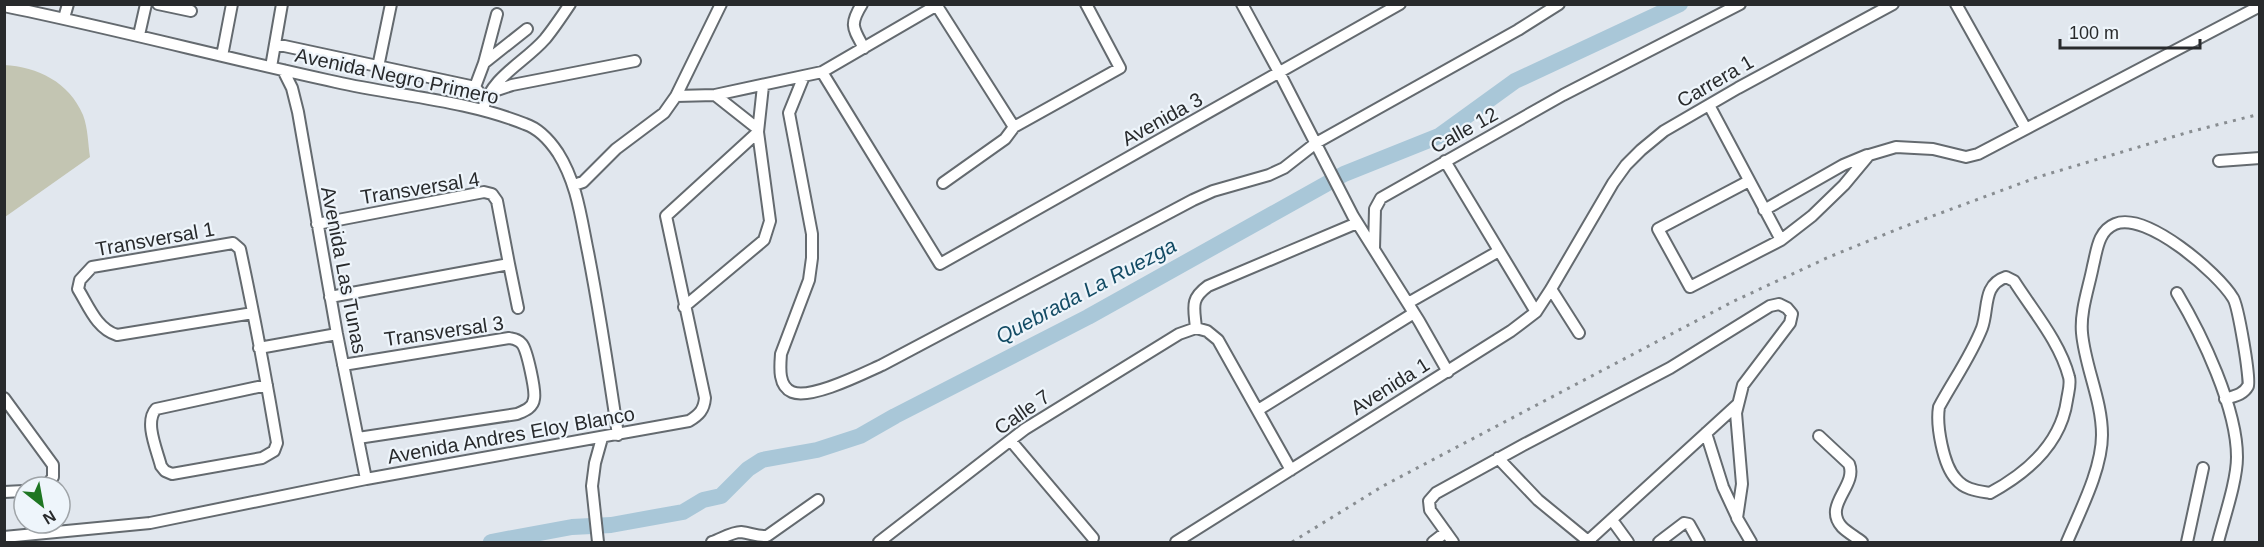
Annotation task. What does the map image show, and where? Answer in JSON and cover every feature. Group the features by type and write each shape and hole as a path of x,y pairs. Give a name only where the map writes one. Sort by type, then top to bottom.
{"street":[{"path":"64,18 68,4"},
{"path":"139,35 146,4"},
{"path":"158,4 192,11"},
{"path":"222,56 232,4"},
{"path":"271,67 282,4"},
{"path":"378,67 391,4"},
{"path":"487,100 505,73 544,40 570,4"},
{"path":"574,184 583,182 615,149 664,113 676,96 721,4"},
{"path":"862,4 852,24 864,48"},
{"path":"944,183 1005,139 1014,127 1120,68 1086,4"},
{"path":"1242,4 1355,219 1448,372"},
{"name":"Avenida 3","path":"822,72 940,264 1280,74 1400,4"},
{"path":"804,76 789,113 812,234 812,258 809,280 781,354 780,366 780,377 784,384 790,392 800,394 840,383 882,365 1193,200 1213,191 1269,175 1284,168 1316,143 1498,42 1559,4"},
{"name":"Calle 12","path":"1374,249 1375,209 1382,198 1563,95 1740,4"},
{"name":"Carrera 1","path":"1588,225 1626,165 1664,131 1893,4"},
{"path":"1956,4 2026,129"},
{"path":"676,96 715,95 822,72 938,5 1014,127"},
{"name":"Avenida Negro Primero","path":"9,6 373,90 487,100 542,132 558,153 574,184 603,331 618,435"},
{"path":"1764,210 1843,165 1869,154 1896,147 1933,149 1966,157 1978,154 2259,6"},
{"path":"475,87 484,63 496,14"},
{"path":"484,63 527,29"},
{"path":"275,44 475,87 487,100"},
{"path":"487,100 512,85 635,61"},
{"name":"Avenida Las Tunas","path":"283,70 292,88 298,112 336,334 366,479"},
{"path":"684,307 764,240 770,221 758,131 764,86"},
{"path":"715,95 758,131"},
{"path":"1709,105 1781,240"},
{"name":"Avenida Andres Eloy Blanco","path":"4,537 150,523 366,479 689,421 698,415 704,406 705,398 666,216 758,131"},
{"path":"1749,181 1658,230 1690,287 1781,240 1828,201 1869,154"},
{"path":"2219,161 2259,158"},
{"path":"1445,161 1536,312"},
{"name":"Transversal 4","path":"317,224 484,192 492,195 496,201 518,308"},
{"path":"1292,470 1218,340 1196,328 1194,302 1198,293 1208,286 1355,219"},
{"path":"2067,543 2097,465 2102,436 2100,409 2091,378 2082,321 2098,241 2106,229 2117,223 2129,222 2151,230 2184,248 2233,297 2238,309 2242,344 2250,381 2240,395 2225,399"},
{"name":"Avenida 1","path":"1176,543 1511,332 1536,312 1588,225"},
{"name":"Transversal 1","path":"253,313 117,336 107,332 101,326 78,289 85,272 92,267 233,243 240,249 253,313 259,348 267,386 277,443 274,451 269,455 172,474 165,471 161,466 150,422 151,414 156,409 267,386"},
{"path":"1408,303 1499,251"},
{"path":"330,297 509,264"},
{"path":"2006,277 2014,281 2058,350 2070,380 2066,409 2052,441 2031,466 1990,494 1972,490 1956,480 1946,459 1939,430 1937,420 1939,407 1982,327 1989,290 1998,279 2006,277"},
{"path":"1551,290 1579,333"},
{"path":"2177,293 2208,351 2236,437 2237,459 2218,543"},
{"path":"1453,543 1430,510 1429,501 1436,493 1670,368 1770,306 1779,304 1792,314 1790,323 1743,385 1736,413 1742,484 1737,518"},
{"path":"1258,410 1414,314"},
{"name":"Calle 7","path":"879,543 1025,429 1179,334 1196,328"},
{"path":"259,348 336,334"},
{"name":"Transversal 3","path":"343,364 509,338 523,344 526,352 534,398 531,406 525,411 358,438"},
{"path":"2070,380 2091,378"},
{"path":"4,398 53,465 53,475"},
{"path":"1498,458 1538,500 1589,542 1738,404"},
{"path":"1706,433 1723,488 1750,543"},
{"path":"1819,436 1849,464 1850,476 1836,507 1836,515 1843,528 1862,543"},
{"path":"598,543 593,473 602,438"},
{"path":"1011,441 1093,538"},
{"path":"2187,543 2203,468"},
{"path":"712,543 736,532 745,532 758,537 767,536 818,500"},
{"path":"1612,520 1628,543"},
{"path":"1659,543 1684,523 1693,527 1699,543"},
{"path":"1432,543 1446,532"}],"green space":[{"path":"4,65 17,66 40,73 61,85 70,94 85,120 90,157 5,217"}],"waterway":[{"name":"Quebrada La Ruezga","path":"491,542 572,527 611,525 683,512 703,500 721,496 748,469 762,460 817,450 860,436 1088,317 1344,174 1439,136 1515,81 1680,4"}],"railway":[{"path":"1292,542 1383,486 1734,301 1829,257 2038,177 2189,132 2260,114"}]}
